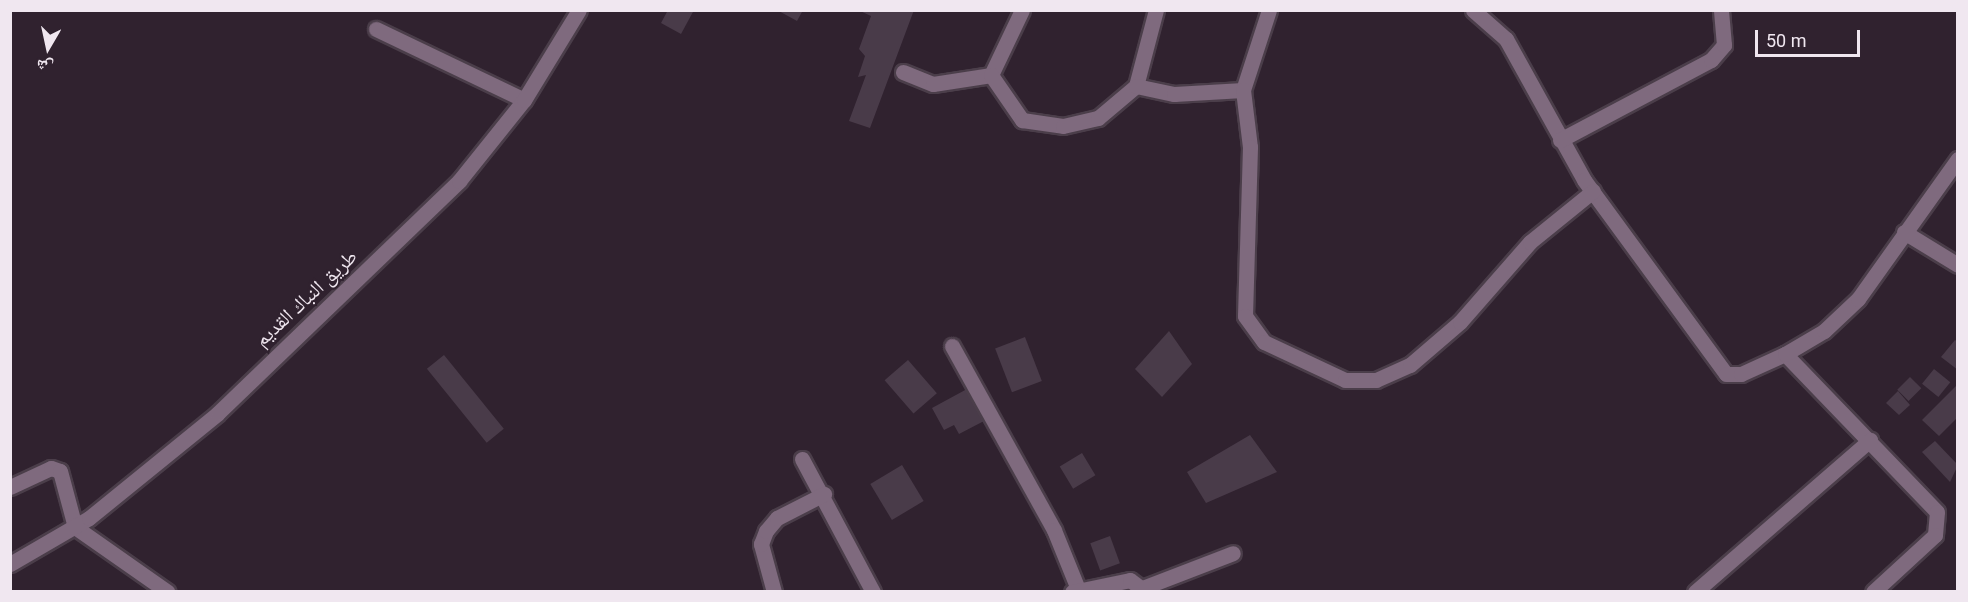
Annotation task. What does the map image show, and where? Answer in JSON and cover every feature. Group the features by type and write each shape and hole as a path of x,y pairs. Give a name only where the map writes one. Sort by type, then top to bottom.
{"street":[{"name":"طريق النباك القديم","path":"10,564 75,527 218,413 459,181 524,100 579,10"},
{"path":"991,75 1022,10"},
{"path":"991,75 1013,113 1063,126 1098,118 1136,86 1156,10"},
{"path":"1269,10 1243,90 1250,147 1245,316 1264,342 1345,380 1376,380 1410,365 1460,322 1530,242 1593,191"},
{"path":"1473,10 1506,39 1560,140 1593,191 1726,374 1741,374 1785,354 1824,331 1858,299 1958,159"},
{"path":"1560,140 1712,60 1724,45 1721,10"},
{"path":"376,29 524,100"},
{"path":"903,72 933,84 991,75"},
{"path":"1136,86 1174,94 1243,90"},
{"path":"1904,232 1958,265"},
{"path":"952,346 1054,530 1075,590 1130,580 1145,589 1233,553"},
{"path":"1785,354 1937,512 1940,525 1873,591"},
{"path":"1695,591 1870,440"},
{"path":"802,459 824,494 873,591"},
{"path":"10,487 51,468 60,471 75,527 168,591"},
{"path":"774,591 761,544 766,531 777,518 824,494"}],"building":[{"path":"668,10 694,10 681,34 661,23"},
{"path":"777,10 803,10 797,21"},
{"path":"858,10 914,10 870,128 849,121 866,75 858,77 865,56 859,49 871,16"},
{"path":"1169,331 1192,364 1162,397 1135,369"},
{"path":"1025,337 1042,381 1012,392 995,348"},
{"path":"1955,340 1958,342 1958,370 1941,357"},
{"path":"444,355 504,429 487,443 427,369"},
{"path":"908,360 937,393 913,414 885,380"},
{"path":"1934,369 1950,382 1938,397 1922,384"},
{"path":"1910,377 1921,388 1909,401 1897,390"},
{"path":"1958,384 1958,417 1939,436 1922,420"},
{"path":"967,389 984,421 959,434 954,425 944,430 932,408"},
{"path":"1898,391 1910,405 1899,415 1886,403"},
{"path":"1250,435 1277,472 1206,503 1187,472"},
{"path":"1935,441 1958,465 1950,482 1922,452"},
{"path":"1082,453 1095,475 1073,489 1060,466"},
{"path":"902,465 924,501 892,520 870,484"},
{"path":"1110,536 1120,563 1100,570 1090,543"}]}
